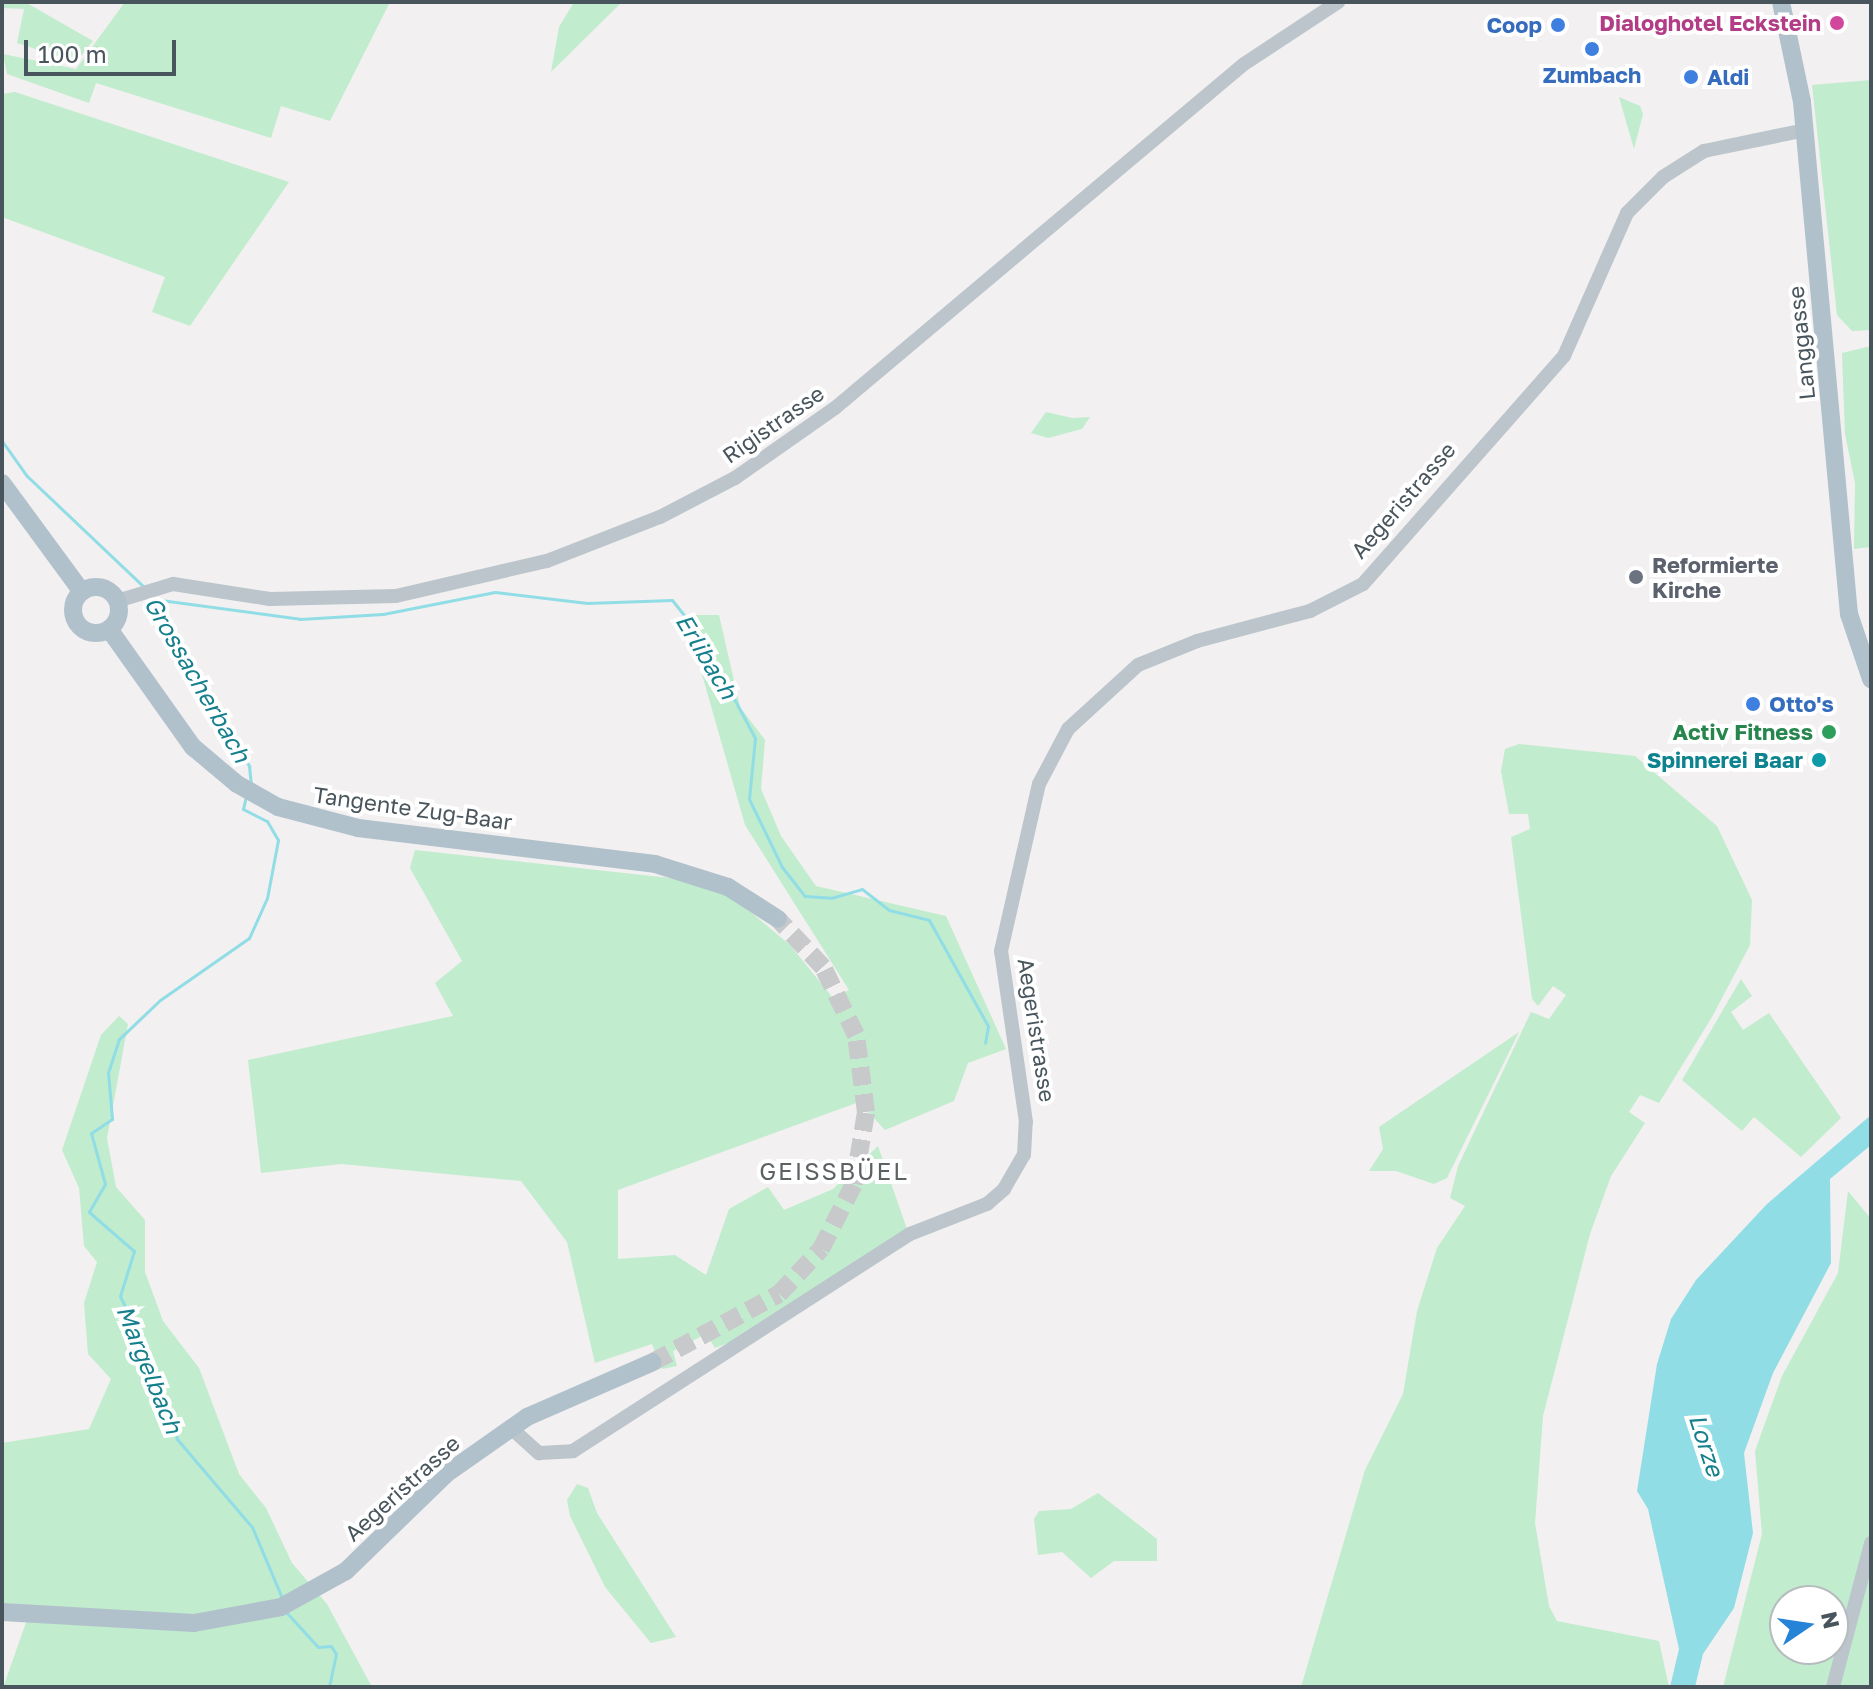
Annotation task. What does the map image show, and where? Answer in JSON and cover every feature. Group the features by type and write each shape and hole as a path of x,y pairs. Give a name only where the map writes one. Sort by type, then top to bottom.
{"main road":[{"name":"Langgasse","path":"1781,2 1793,37 1805,130 1849,614 1871,679"},
{"path":"2,483 82,592"},
{"path":"101,588 117,601 117,619 109,629 91,632 76,621 74,606 82,592 101,588"},
{"name":"Tangente Zug-Baar","path":"109,629 172,723 251,793 335,825 655,864 728,887 778,919"},
{"path":"511,1428 569,1395 653,1362"},
{"name":"Aegeristrasse","path":"2,1612 194,1623 260,1614 316,1591 357,1561 446,1474 511,1428"}],"street":[{"name":"Rigistrasse","path":"117,601 154,587 184,584 319,602 396,596 547,561 673,511 746,471 835,408 1244,64 1338,2"},
{"name":"Aegeristrasse","path":"511,1428 539,1453 573,1451 910,1234 987,1204 1004,1189 1024,1155 1026,1122 1001,951 1039,784 1068,729 1138,665 1197,641 1310,611 1363,584 1564,356 1627,213 1671,171 1704,151 1805,130"},
{"path":"1833,1687 1871,1543"}],"green space":[{"path":"2,2 25,2 93,41 76,62 17,43 24,9 2,8"},
{"path":"125,2 390,2 330,121 281,106 271,138 96,83 89,103 7,74 3,54 76,69"},
{"path":"574,2 622,2 551,72 559,27"},
{"path":"1871,80 1871,330 1852,331 1837,315 1812,85"},
{"path":"15,92 289,182 190,326 152,312 165,277 2,217 2,94"},
{"path":"1619,97 1640,106 1643,114 1634,149"},
{"path":"1871,346 1871,547 1854,549 1855,483 1845,434 1842,353"},
{"path":"1046,412 1072,418 1090,417 1082,429 1048,438 1031,433"},
{"path":"685,615 719,615 740,707 765,740 761,789 781,836 816,886 946,916 1006,1049 968,1063 954,1101 885,1130 859,1102 618,1190 618,1259 675,1255 706,1275 729,1209 768,1187 784,1210 833,1189 878,1146 907,1229 755,1333 715,1348 706,1334 673,1351 677,1366 662,1369 652,1344 595,1363 567,1242 521,1181 341,1164 261,1173 248,1060 453,1016 435,983 462,961 410,868 415,850 679,879 735,899 790,945 833,998 849,990 745,825"},
{"path":"1519,744 1635,756 1717,826 1752,900 1750,945 1712,1017 1659,1103 1640,1095 1629,1112 1645,1123 1611,1176 1590,1234 1543,1416 1535,1523 1549,1606 1557,1621 1659,1641 1669,1687 1301,1687 1365,1470 1403,1394 1417,1311 1437,1248 1465,1206 1450,1198 1458,1166 1531,1012 1549,1019 1566,995 1553,986 1538,1006 1532,999 1511,837 1530,829 1528,814 1509,814 1501,771 1505,749"},
{"path":"1741,979 1752,996 1731,1012 1743,1030 1769,1013 1841,1118 1801,1157 1754,1117 1742,1131 1682,1080"},
{"path":"119,1016 128,1024 107,1138 116,1187 145,1220 145,1272 163,1321 199,1368 239,1474 266,1508 292,1563 327,1604 372,1687 4,1685 29,1614 2,1612 2,1443 89,1429 111,1379 88,1354 84,1303 97,1262 84,1246 79,1188 62,1150 101,1035"},
{"path":"1519,1032 1447,1178 1434,1184 1396,1171 1369,1171 1383,1149 1379,1127"},
{"path":"1848,1191 1871,1219 1871,1687 1723,1687 1762,1534 1755,1451 1782,1376 1838,1273"},
{"path":"577,1484 588,1488 597,1513 676,1637 651,1643 605,1587 570,1516 567,1500"},
{"path":"1098,1493 1157,1539 1157,1561 1114,1561 1091,1578 1062,1552 1038,1555 1034,1519 1039,1511 1071,1509"}],"water":[{"name":"Lorze","path":"1871,1115 1871,1145 1830,1179 1831,1263 1773,1373 1744,1453 1753,1533 1734,1608 1703,1654 1695,1687 1670,1687 1679,1649 1648,1509 1637,1491 1657,1364 1671,1319 1696,1280 1767,1204"}],"waterway":[{"name":"Grossacherbach","path":"2,441 27,476 146,589"},
{"name":"Erlibach","path":"153,599 300,619 383,614 495,592 587,603 672,600 700,635 755,738 749,799 782,867 805,896 831,898 862,889 889,910 929,920 988,1026 985,1043"},
{"name":"Grossacherbach","path":"150,595 249,766 251,786"},
{"name":"Margelbach","path":"246,796 243,809 267,821 278,840 267,898 249,938 160,1000 119,1039 108,1072 112,1119 91,1133 105,1184 89,1212 134,1251 120,1296 156,1372 177,1439 252,1527 282,1598"},
{"name":"Margelbach","path":"287,1613 318,1647 331,1646 336,1654 329,1687"}],"tunnel":[{"path":"653,1362 779,1294 821,1249 854,1184 866,1112 856,1035 823,967 778,919"}],"place":[{"name":"Dialoghotel Eckstein","path":"1837,23"},
{"name":"Coop","path":"1558,25"},
{"name":"Zumbach","path":"1592,49"},
{"name":"Aldi","path":"1691,77"},
{"name":"Reformierte Kirche","path":"1636,577"},
{"name":"Otto's","path":"1753,704"},
{"name":"Activ Fitness","path":"1829,732"},
{"name":"Spinnerei Baar","path":"1819,760"}],"district":[{"name":"GEISSBÜEL","path":"834,1171"}]}
